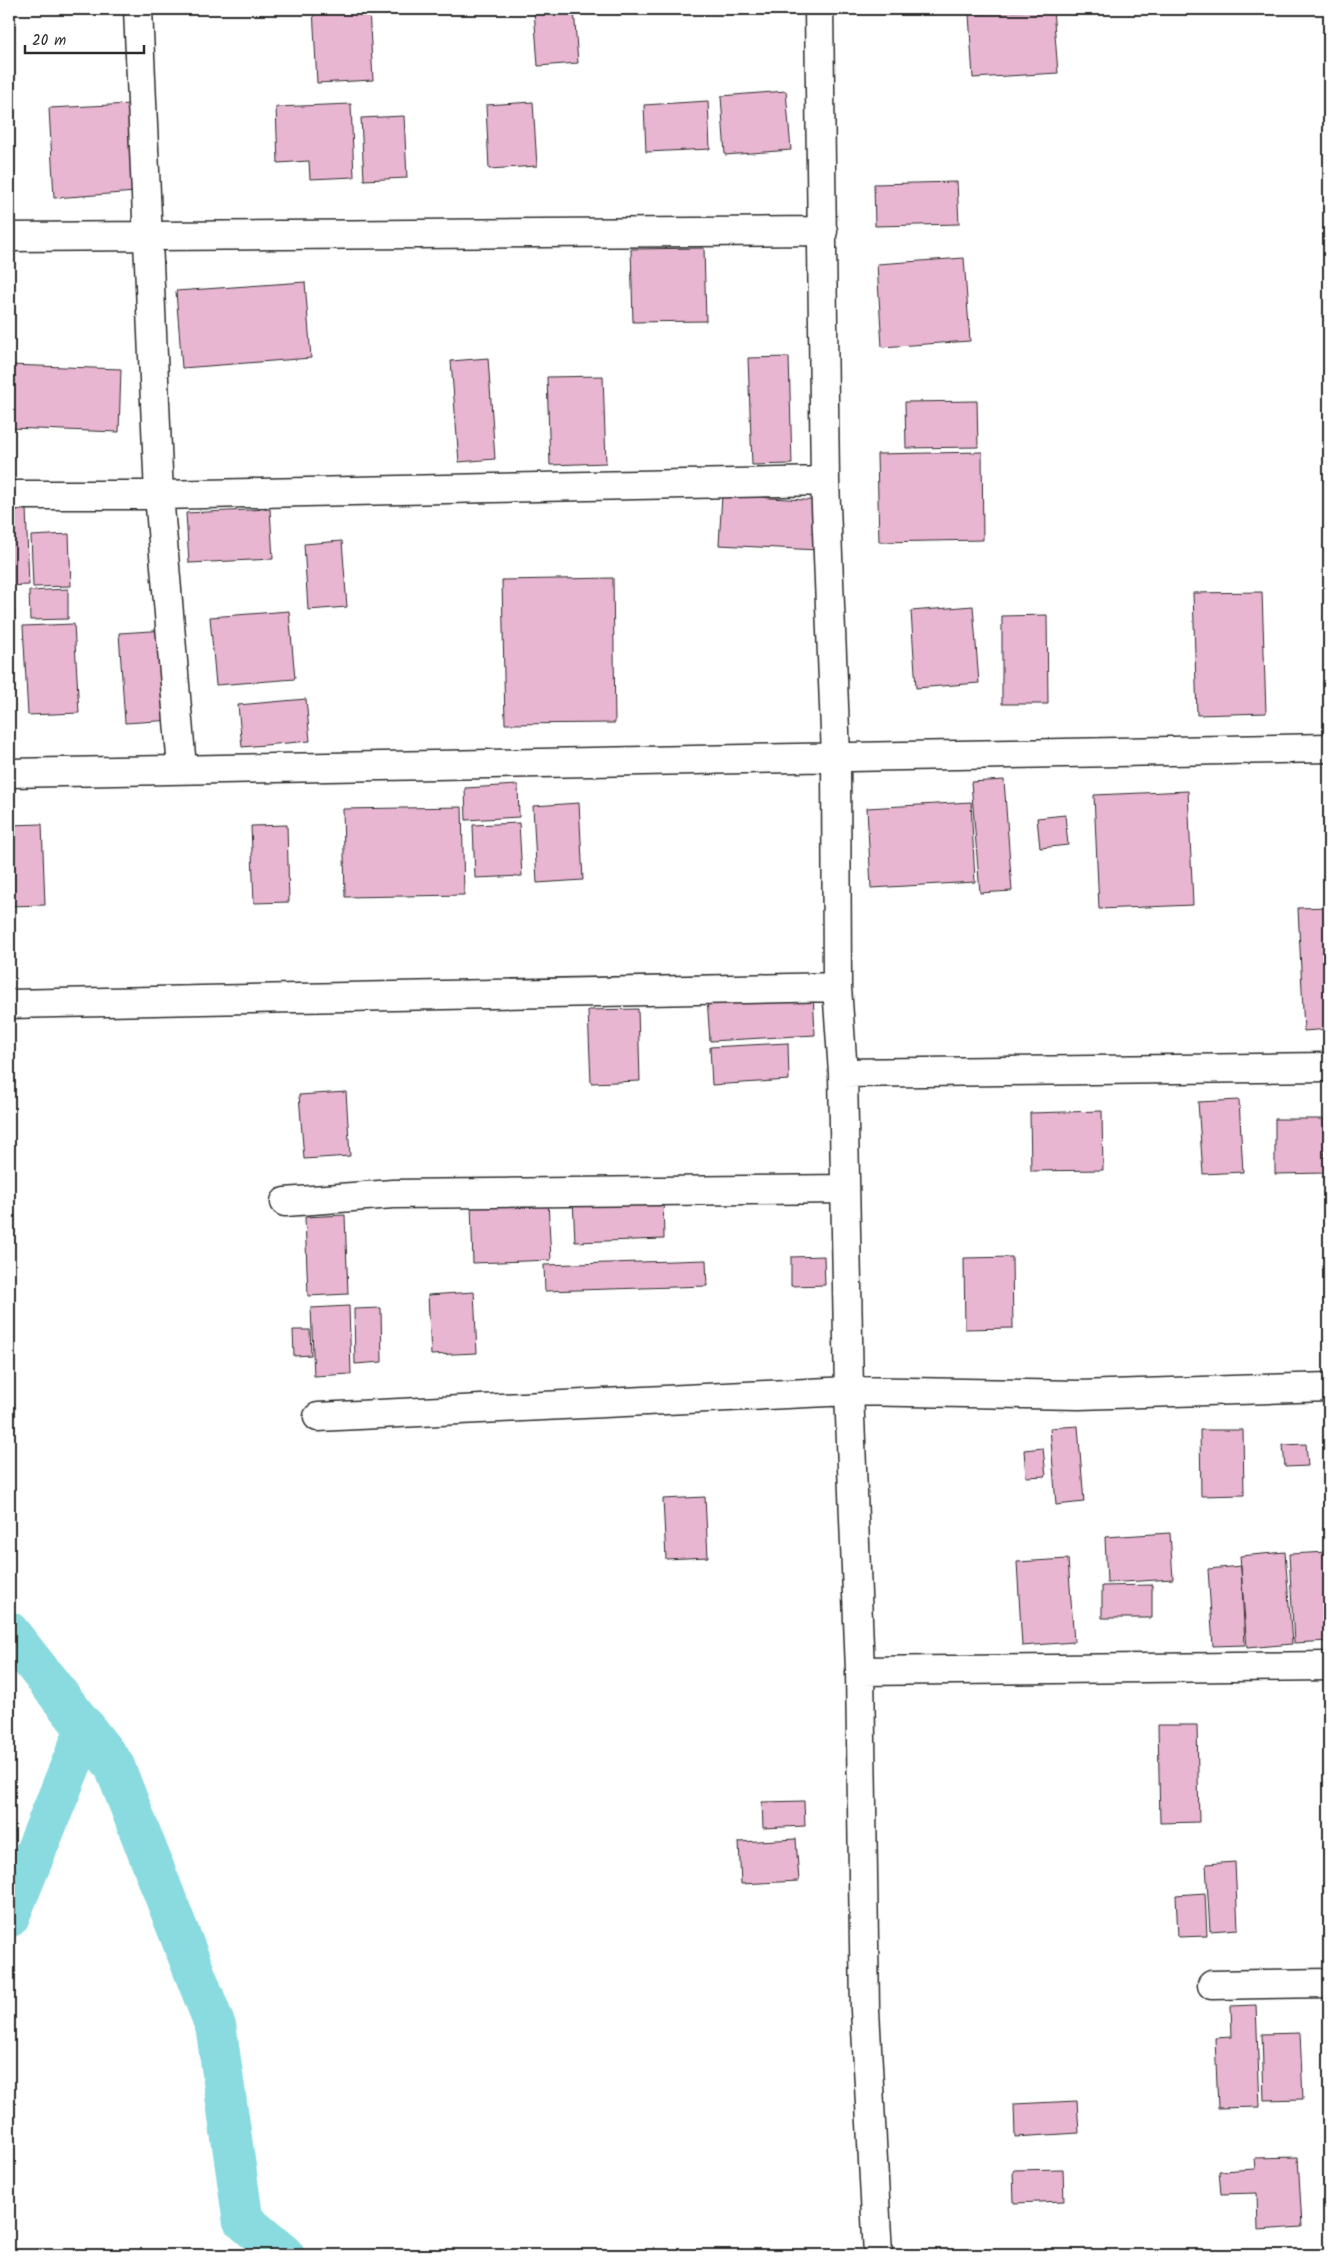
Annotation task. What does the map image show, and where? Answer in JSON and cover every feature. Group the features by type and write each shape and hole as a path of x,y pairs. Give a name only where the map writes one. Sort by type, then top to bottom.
{"street":[{"path":"138,9 160,495 182,768"},
{"path":"819,9 825,482 836,756 837,987 843,1073 849,1392 860,1672 865,2010 878,2255"},
{"path":"9,237 823,230"},
{"path":"9,495 160,495 825,482"},
{"path":"9,773 182,768 1329,748"},
{"path":"9,1004 837,987"},
{"path":"843,1073 1329,1067"},
{"path":"286,1202 393,1194 844,1189"},
{"path":"318,1417 849,1392 1079,1394 1329,1387"},
{"path":"860,1672 1329,1666"},
{"path":"1212,1985 1329,1983"}],"building":[{"path":"313,9 369,9 373,80 317,83"},
{"path":"574,9 578,63 538,66 534,10"},
{"path":"1053,9 1058,73 973,78 969,14"},
{"path":"786,91 791,150 725,155 721,96"},
{"path":"708,101 710,149 646,152 644,105"},
{"path":"533,102 537,166 489,169 486,105"},
{"path":"131,104 136,192 54,198 49,108"},
{"path":"351,104 354,177 310,179 309,161 278,163 276,107"},
{"path":"404,116 407,178 364,180 361,118"},
{"path":"957,182 959,224 875,226 874,184"},
{"path":"704,248 706,321 633,322 631,249"},
{"path":"964,258 970,341 882,347 877,264"},
{"path":"305,282 311,358 182,368 176,291"},
{"path":"789,357 792,464 752,465 748,358"},
{"path":"488,358 495,459 459,462 451,361"},
{"path":"9,365 121,369 119,432 9,428"},
{"path":"603,376 606,463 550,465 547,377"},
{"path":"977,401 978,447 906,448 905,402"},
{"path":"982,452 983,540 879,542 877,454"},
{"path":"722,495 821,501 818,550 719,545"},
{"path":"9,508 26,508 29,585 9,586"},
{"path":"270,509 273,559 189,563 186,513"},
{"path":"69,534 71,586 33,587 31,536"},
{"path":"342,541 347,607 308,610 304,544"},
{"path":"613,578 615,723 505,724 502,580"},
{"path":"68,589 68,619 30,620 29,591"},
{"path":"9,592 13,592 15,621 9,621"},
{"path":"1262,592 1266,713 1197,715 1193,593"},
{"path":"973,606 979,683 916,688 911,611"},
{"path":"289,611 295,679 216,685 210,617"},
{"path":"1047,615 1048,704 1002,704 1002,616"},
{"path":"74,624 79,713 28,715 23,626"},
{"path":"168,630 173,720 125,723 119,633"},
{"path":"306,699 310,741 242,747 238,705"},
{"path":"1004,780 1012,891 980,893 971,782"},
{"path":"518,785 519,817 466,820 465,788"},
{"path":"1188,791 1193,905 1099,909 1094,795"},
{"path":"971,802 975,882 871,888 867,808"},
{"path":"579,803 583,880 537,883 533,806"},
{"path":"462,807 464,895 345,897 343,809"},
{"path":"1065,815 1068,845 1040,848 1037,818"},
{"path":"519,823 522,876 475,878 473,825"},
{"path":"42,824 45,905 9,906 9,825"},
{"path":"287,825 289,902 254,903 251,826"},
{"path":"1329,907 1329,1029 1304,1031 1298,908"},
{"path":"813,992 815,1035 710,1041 707,998"},
{"path":"638,1009 640,1081 591,1083 588,1010"},
{"path":"788,1043 789,1080 712,1085 710,1047"},
{"path":"346,1092 350,1156 304,1159 299,1095"},
{"path":"1239,1100 1243,1172 1203,1174 1198,1102"},
{"path":"1102,1111 1103,1170 1031,1171 1030,1113"},
{"path":"1275,1119 1324,1119 1325,1173 1275,1174"},
{"path":"663,1195 664,1239 575,1242 573,1199"},
{"path":"548,1201 551,1260 473,1263 471,1204"},
{"path":"345,1215 348,1294 308,1296 305,1217"},
{"path":"824,1256 825,1285 791,1286 791,1257"},
{"path":"1012,1257 1013,1328 965,1329 964,1258"},
{"path":"706,1260 707,1286 545,1291 544,1265"},
{"path":"474,1292 477,1353 431,1355 428,1295"},
{"path":"349,1306 351,1374 314,1376 311,1308"},
{"path":"381,1308 382,1362 355,1364 354,1309"},
{"path":"293,1330 310,1330 311,1355 294,1356"},
{"path":"1078,1426 1084,1502 1056,1505 1050,1428"},
{"path":"1200,1430 1243,1430 1244,1495 1201,1496"},
{"path":"1306,1444 1308,1466 1285,1467 1283,1445"},
{"path":"1043,1448 1046,1476 1026,1477 1024,1450"},
{"path":"705,1497 708,1557 666,1559 663,1499"},
{"path":"1170,1533 1173,1579 1107,1583 1105,1537"},
{"path":"1285,1552 1292,1644 1247,1648 1240,1556"},
{"path":"1329,1552 1329,1641 1294,1643 1289,1554"},
{"path":"1068,1559 1074,1642 1022,1646 1017,1562"},
{"path":"1241,1566 1245,1645 1213,1646 1208,1569"},
{"path":"1152,1585 1152,1618 1102,1618 1102,1586"},
{"path":"1158,1725 1197,1725 1199,1822 1160,1823"},
{"path":"804,1801 805,1826 763,1828 762,1802"},
{"path":"796,1839 799,1881 741,1884 739,1842"},
{"path":"1235,1862 1238,1929 1210,1931 1206,1864"},
{"path":"1205,1893 1207,1936 1178,1937 1176,1895"},
{"path":"1256,2005 1260,2107 1218,2108 1215,2038 1232,2037 1231,2006"},
{"path":"1300,2033 1303,2099 1264,2100 1262,2034"},
{"path":"1077,2101 1079,2133 1015,2137 1014,2104"},
{"path":"1298,2157 1302,2227 1258,2230 1257,2193 1221,2194 1219,2171 1256,2169 1255,2158"},
{"path":"1063,2169 1064,2201 1014,2203 1013,2170"}],"waterway":[{"path":"9,1632 114,1765 216,2028 243,2220 284,2255"},
{"path":"9,1917 86,1728"}]}
